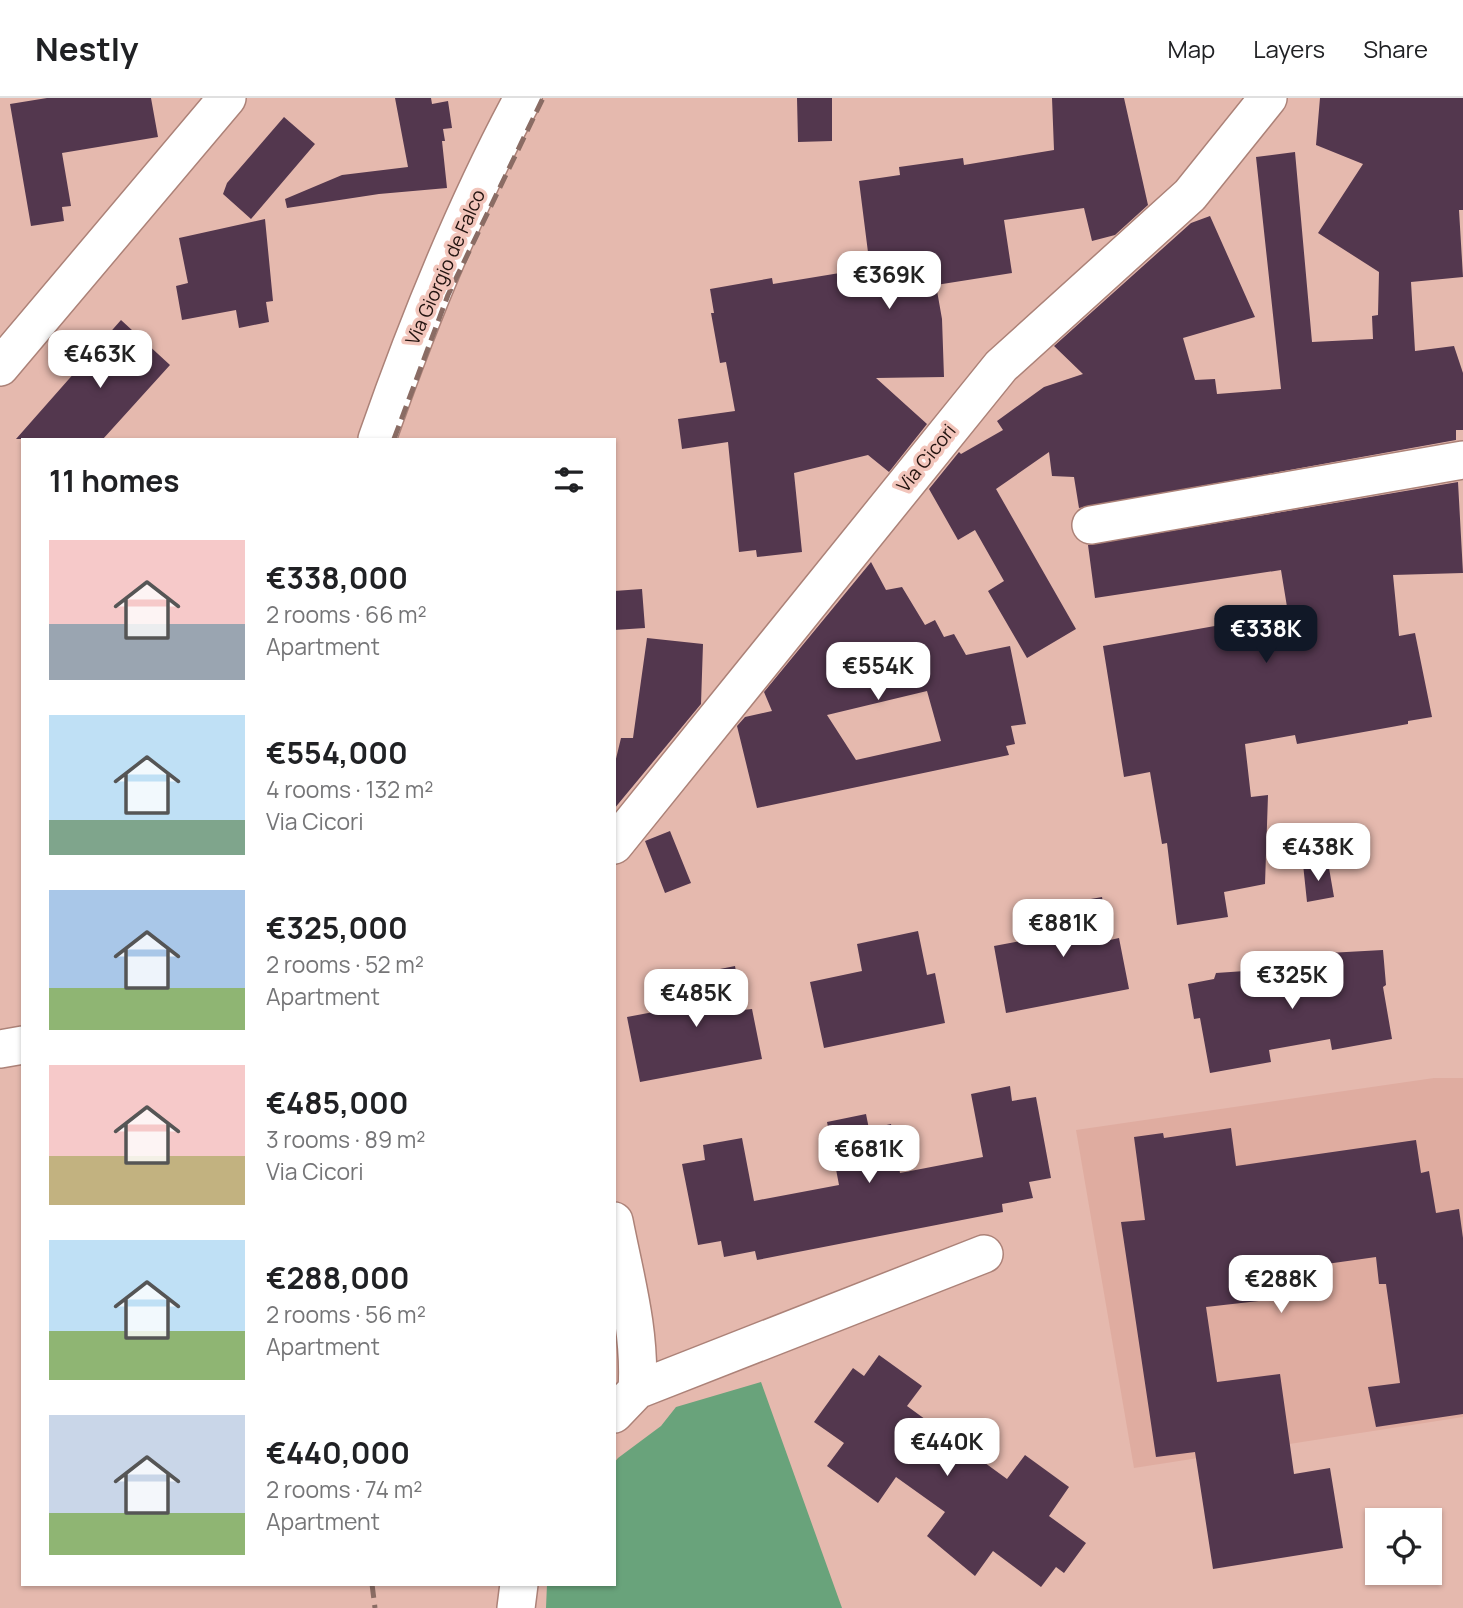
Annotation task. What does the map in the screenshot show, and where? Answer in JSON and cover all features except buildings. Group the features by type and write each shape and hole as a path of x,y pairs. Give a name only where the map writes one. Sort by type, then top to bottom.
{"street":[{"path":"0,368 227,98"},
{"name":"Via Giorgio de Falco","path":"377,438 429,297 465,213 523,98"},
{"name":"Via Cicori","path":"616,843 1001,366 1190,195 1268,98"},
{"path":"1091,525 1463,460"},
{"path":"0,1049 21,1045"},
{"path":"616,1231 635,1324 639,1359 626,1402"},
{"path":"626,1402 984,1254"},
{"path":"516,1608 519,1586"}],"shaded area":[{"path":"1434,1078 1463,1078 1463,1417 1134,1468 1076,1130"}],"green space":[{"path":"761,1382 842,1608 546,1608 547,1586 616,1586 616,1460 661,1426 676,1407"}],"railway":[{"path":"394,438 448,295 543,98"},
{"path":"372,1586 375,1608"}]}
